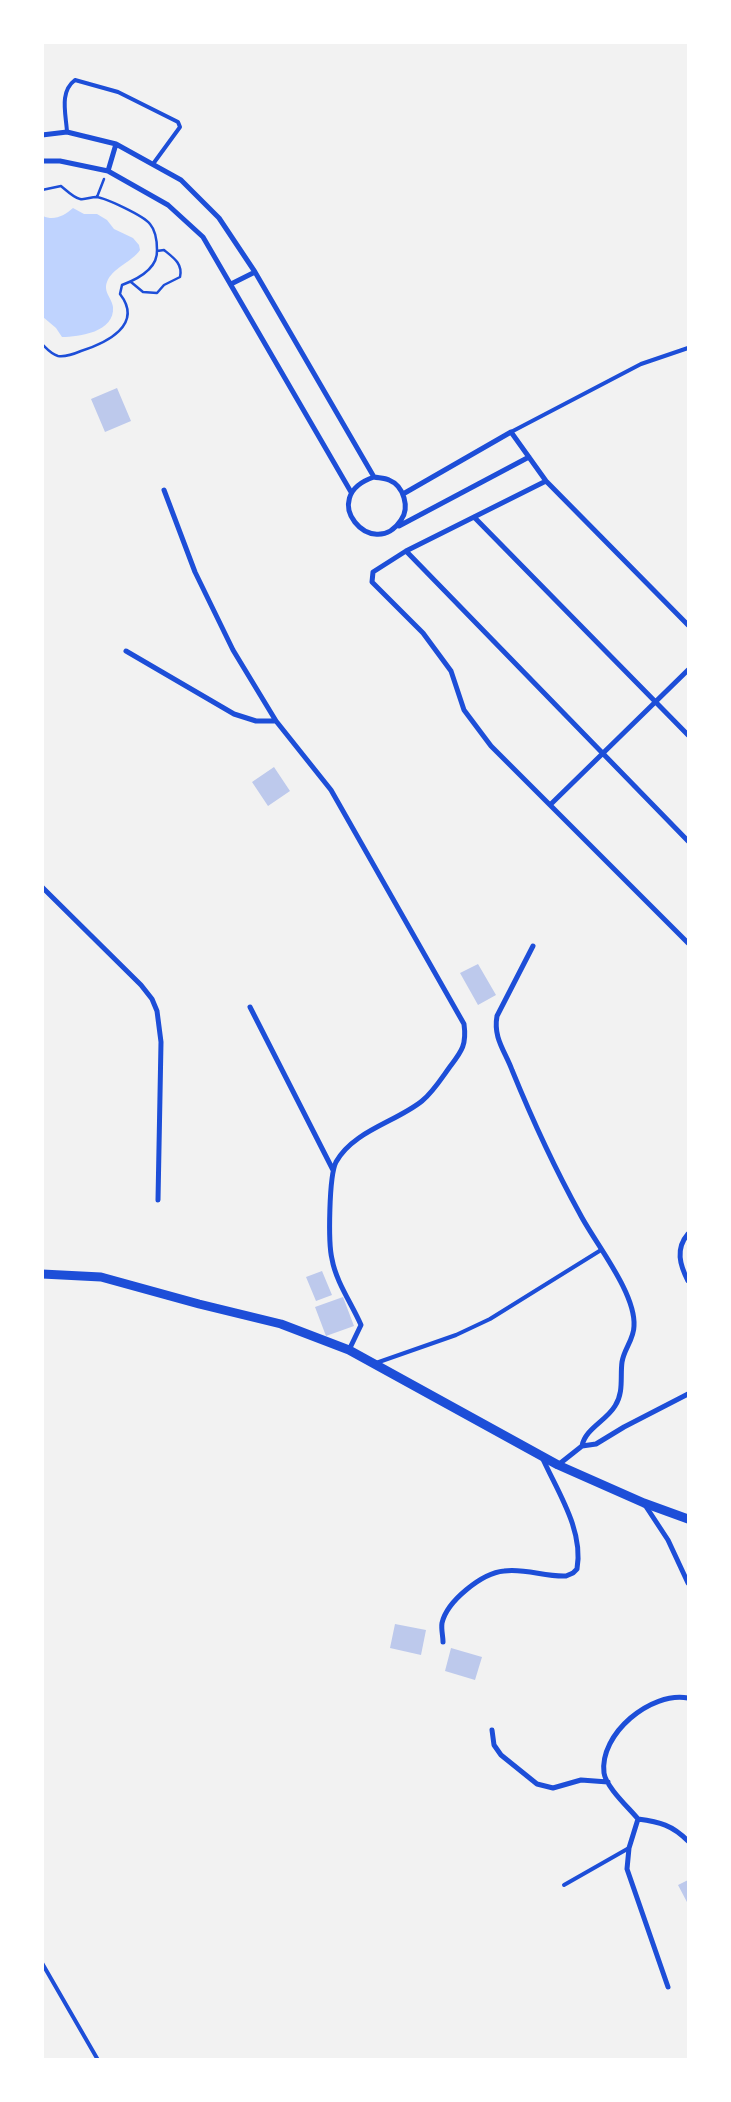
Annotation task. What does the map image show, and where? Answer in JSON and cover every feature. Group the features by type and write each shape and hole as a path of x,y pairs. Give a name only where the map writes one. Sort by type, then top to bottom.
{"street":[{"path":"42,135 67,132 116,144 181,180 219,218 255,272 374,477"},
{"path":"108,170 116,144"},
{"path":"42,161 60,161 108,170 168,205 203,237 351,492"},
{"path":"231,284 255,272"},
{"path":"403,494 511,432 546,481 688,625"},
{"path":"396,527 403,518 406,506 403,494 391,481 374,477 360,482 351,492 348,508 353,523 366,532 382,534 396,527 529,457"},
{"path":"546,481 406,551 373,572 372,582 423,632 451,671 464,710 491,746 688,943"},
{"path":"164,490 195,572 229,642 276,722 332,790 464,1024 466,1038 462,1050 424,1100 363,1136 345,1150 333,1170 328,1240 332,1262 361,1325 349,1350"},
{"path":"474,517 688,735"},
{"path":"406,551 688,841"},
{"path":"126,650 234,714 256,721 276,722"},
{"path":"551,804 688,670"},
{"path":"42,888 142,984 155,1005 161,1042 158,1200"},
{"path":"533,946 497,1016 495,1028 526,1107 543,1142 580,1215 630,1303 634,1326 622,1360 622,1391 616,1405 606,1418 587,1434 582,1446 558,1465"},
{"path":"250,1006 333,1170"},
{"path":"688,1234 682,1241 679,1251 680,1262 688,1281"},
{"path":"42,1274 101,1277 280,1324 349,1350 558,1465 644,1503 688,1519"},
{"path":"582,1446 596,1444 624,1427 688,1394"},
{"path":"444,1642 442,1624 445,1616 472,1584 489,1575 504,1571 566,1576 573,1573 577,1568 576,1540 571,1519 542,1457"},
{"path":"644,1503 668,1540 688,1583"},
{"path":"688,1698 653,1702 638,1711 617,1734 606,1755 604,1774 608,1782 638,1819 662,1822 680,1832 688,1841"},
{"path":"492,1730 494,1745 501,1755 537,1784 553,1788 581,1780 608,1782"},
{"path":"638,1819 630,1848 627,1870 668,1986"}],"lane":[{"path":"67,132 64,96 70,84 75,80 118,92 178,122 180,127 153,164"},
{"path":"511,432 642,364 688,348"},
{"path":"374,1364 456,1335 490,1319 601,1250"},
{"path":"564,1885 630,1848"},
{"path":"42,1963 98,2060"}],"path":[{"path":"97,197 108,170"},
{"path":"42,190 61,186 79,199 97,197 140,216 150,224 157,240 157,260 131,282 122,286 120,294 126,302 128,314 123,327 117,335 94,347 69,355 59,356 49,351 42,344"},
{"path":"131,282 143,292 157,293 164,285 180,277 182,271 179,264 164,250 157,251"}],"water":[{"path":"73,208 84,214 97,214 107,220 114,229 133,238 139,245 140,250 113,273 107,282 106,289 113,307 112,315 108,322 95,331 86,334 62,337 56,328 43,317 43,216 59,217"}],"building":[{"path":"117,388 131,421 105,432 91,399"},
{"path":"274,767 290,791 268,806 252,782"},
{"path":"478,964 496,995 478,1005 460,973"},
{"path":"322,1271 332,1295 316,1301 306,1277"},
{"path":"343,1297 354,1326 326,1336 315,1307"},
{"path":"395,1624 426,1630 421,1655 390,1648"},
{"path":"451,1648 482,1657 475,1680 445,1671"},
{"path":"688,1880 688,1904 678,1885"}]}
